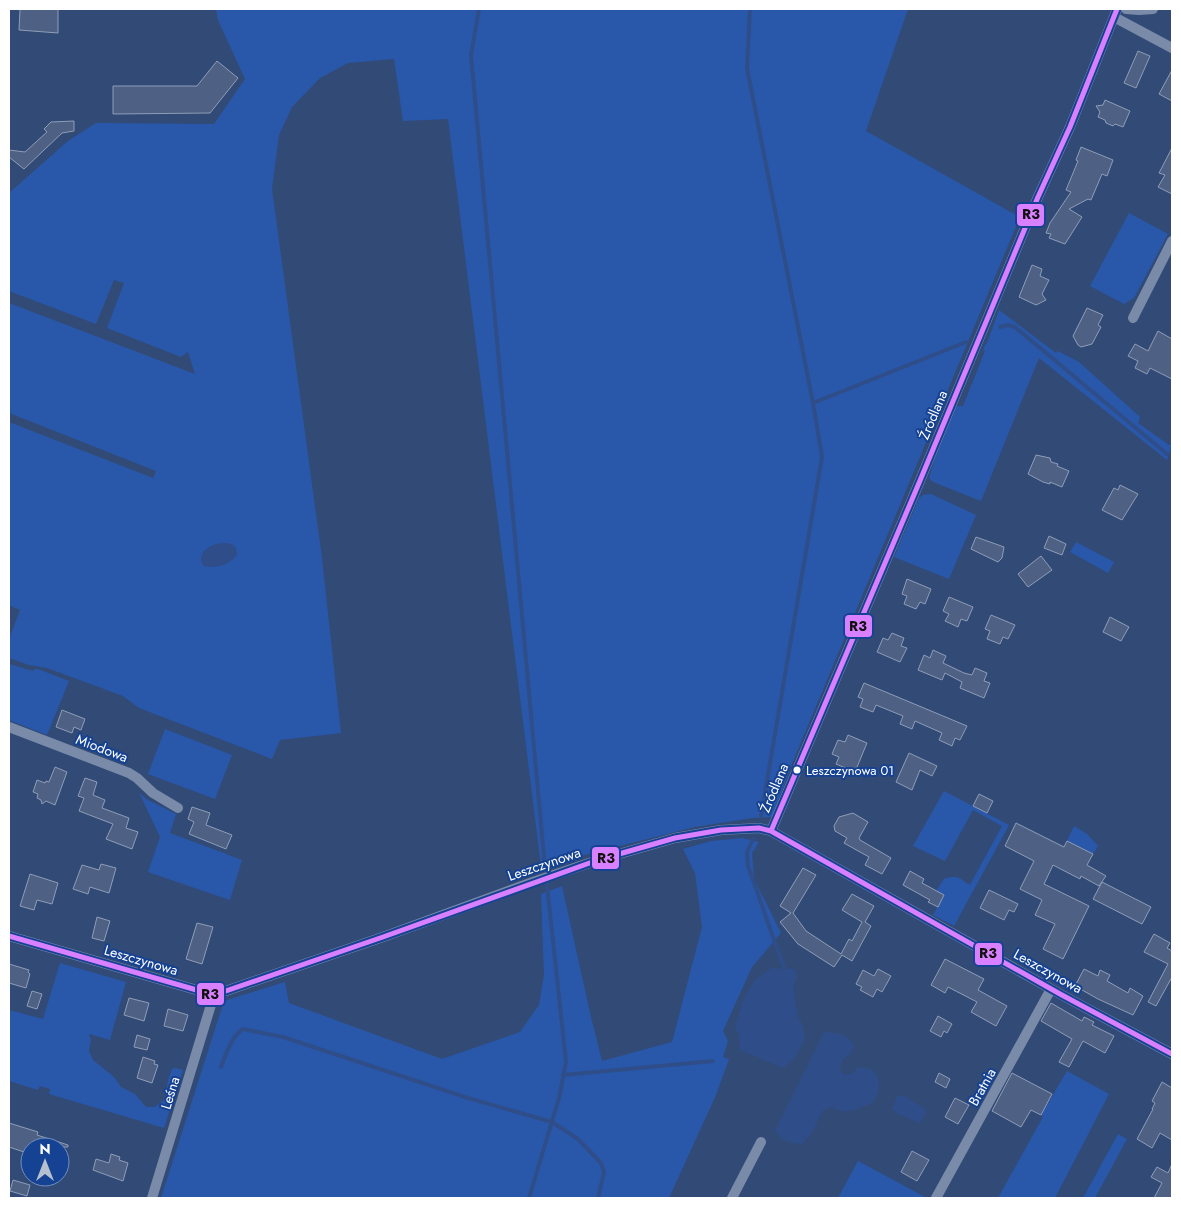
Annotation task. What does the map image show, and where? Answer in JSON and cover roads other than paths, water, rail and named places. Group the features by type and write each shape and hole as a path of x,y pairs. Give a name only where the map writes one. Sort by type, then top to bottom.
{"street":[{"path":"1126,9 1153,9"},
{"path":"1116,13 1172,48"},
{"name":"Źródlana","path":"771,831 923,474 1038,197 1070,127 1116,13"},
{"path":"1133,318 1172,241"},
{"name":"Miodowa","path":"9,727 129,773 153,793 178,808"},
{"name":"Leszczynowa","path":"9,936 214,995 598,860 675,838 721,830 759,828 771,831 1051,989 1172,1054"},
{"name":"Bratnia","path":"936,1198 1051,989"},
{"name":"Leśna","path":"152,1198 214,995"},
{"path":"732,1198 760,1142"}],"waterway":[{"path":"479,9 471,55 544,857 566,1062 559,1098 529,1198"},
{"path":"750,9 747,68 822,457 761,816"},
{"path":"1000,327 1008,325 1015,327 1167,454"},
{"path":"813,403 966,342"},
{"path":"753,839 747,852 748,866 784,968"},
{"path":"221,1067 232,1041 243,1029 283,1037 468,1098 552,1122 578,1139 601,1163 604,1172 598,1198"},
{"path":"563,1075 713,1061"}],"place":[{"name":"Leszczynowa 01","path":"797,770"}]}
